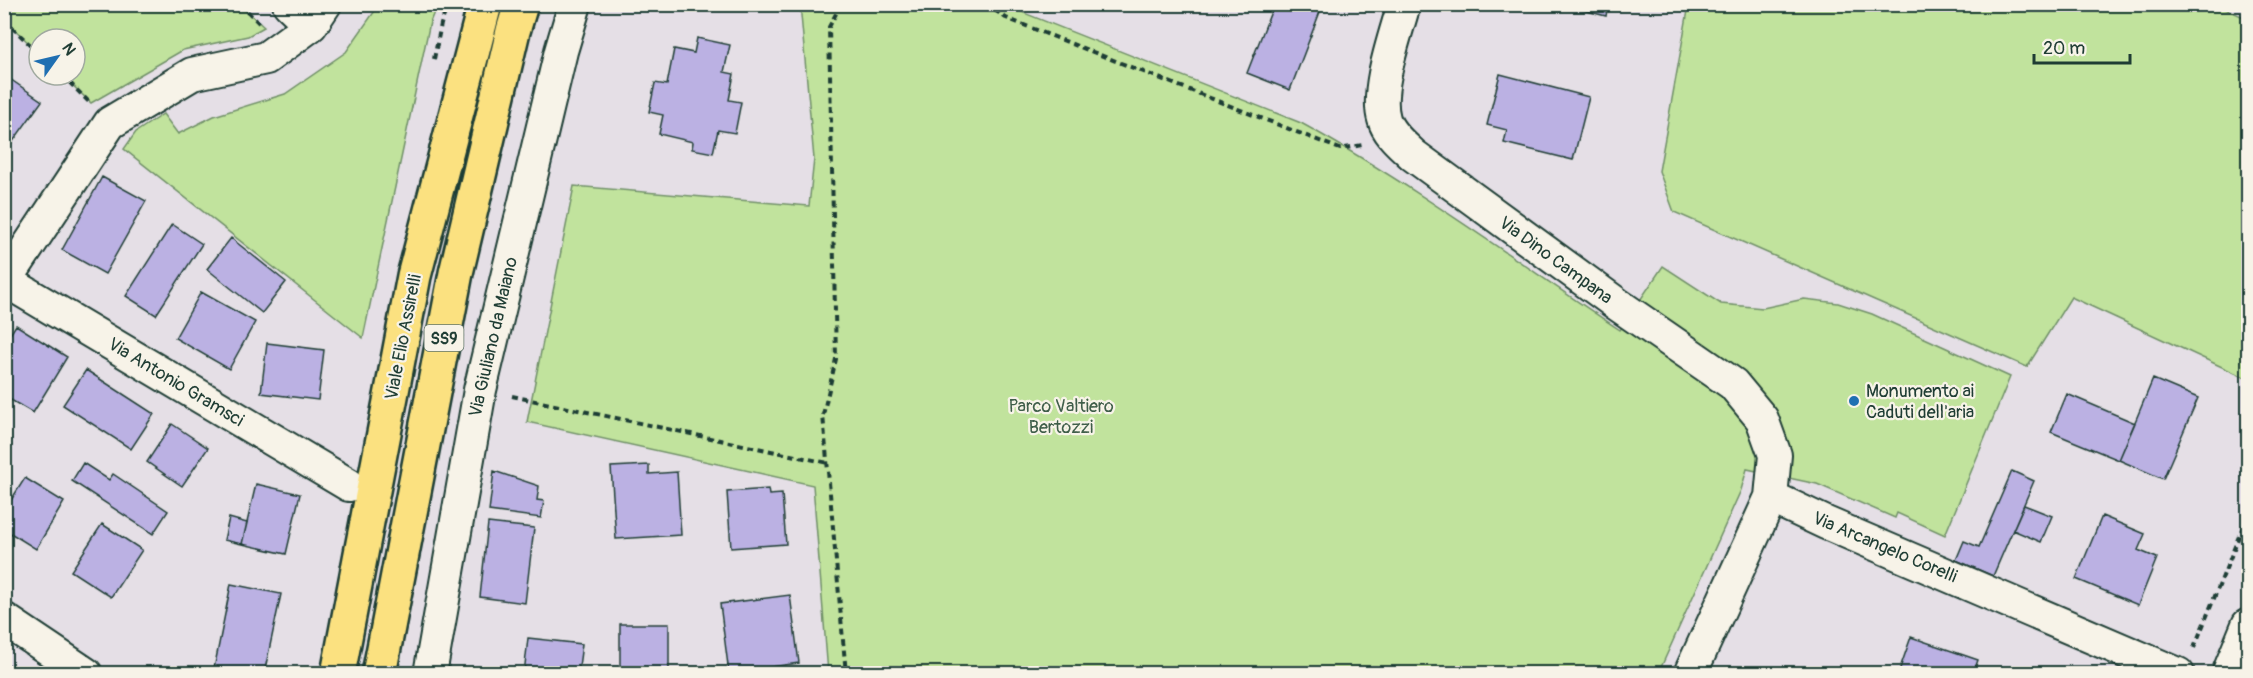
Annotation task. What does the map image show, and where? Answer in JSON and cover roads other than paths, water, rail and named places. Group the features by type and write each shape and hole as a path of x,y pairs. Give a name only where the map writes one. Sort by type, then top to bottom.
{"main road":[{"name":"Viale Elio Assirelli","path":"338,674 414,276 485,4"},
{"name":"SS9","path":"380,674 456,273 521,4"}],"street":[{"name":"Via Giuliano da Maiano","path":"430,674 480,390 561,51 575,4"},
{"name":"Via Dino Campana","path":"1404,4 1381,99 1384,121 1395,139 1413,155 1598,291 1733,384 1762,419 1775,455 1771,497"},
{"path":"5,282 110,123 192,74 266,58 308,11"},
{"name":"Via Antonio Gramsci","path":"5,282 349,485"},
{"name":"Via Arcangelo Corelli","path":"1771,497 1826,523 2186,661"},
{"path":"1690,674 1771,497"},
{"path":"4,619 86,674"},
{"path":"2228,674 2248,625"}],"place":[{"name":"Monumento ai Caduti dell'aria","path":"1854,401"}],"park label":[{"name":"Parco Valtiero Bertozzi","path":"1061,416"}]}
